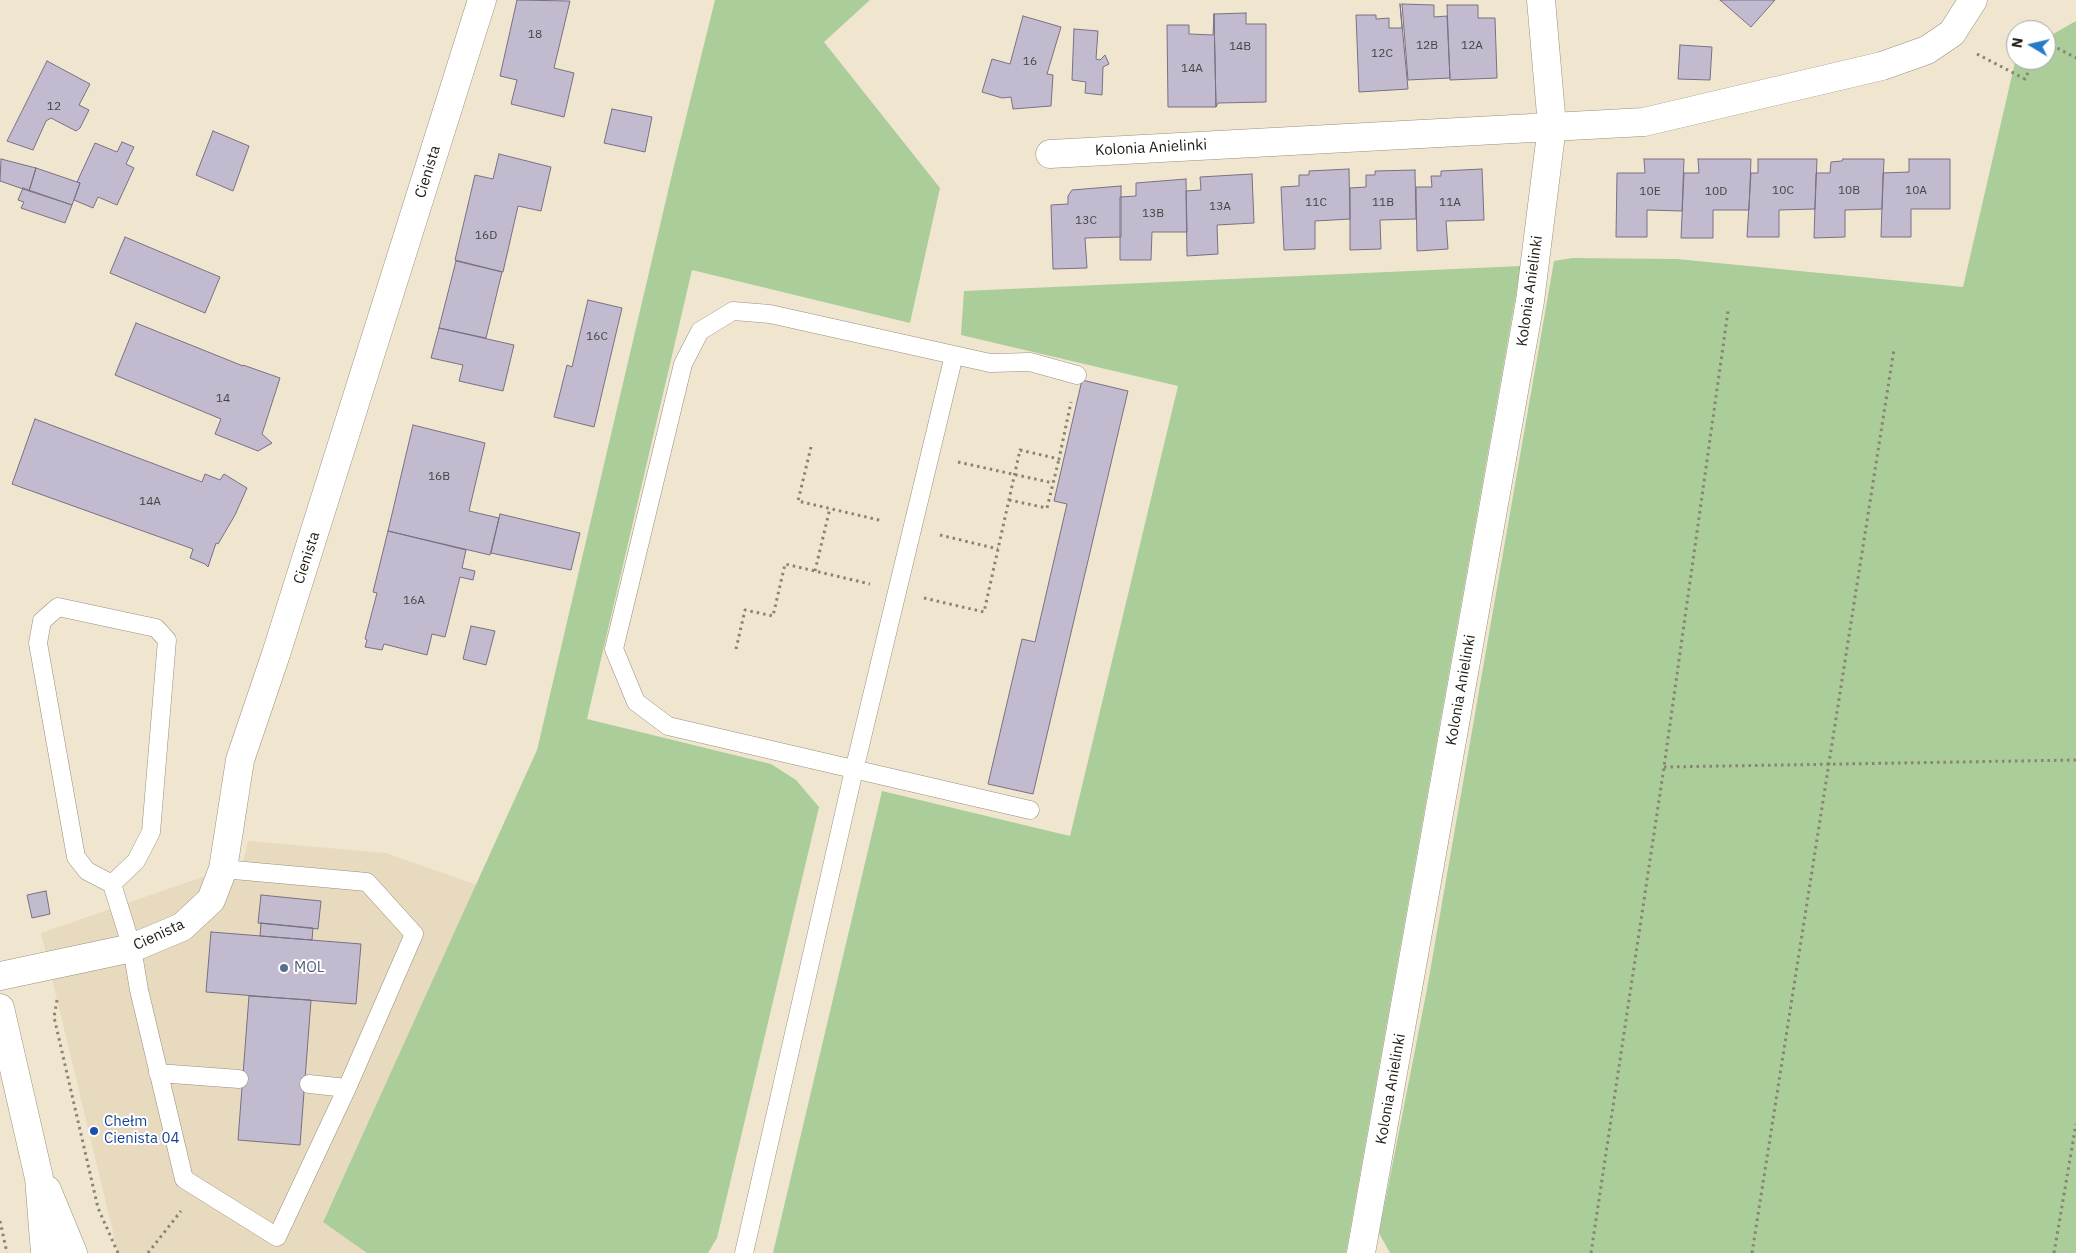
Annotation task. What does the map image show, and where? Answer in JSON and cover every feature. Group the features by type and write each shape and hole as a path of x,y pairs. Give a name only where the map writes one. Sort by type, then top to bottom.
{"street":[{"name":"Cienista","path":"0,976 132,948 182,927 211,900 223,869 240,760 276,654 482,0"},
{"path":"1541,0 1552,126"},
{"name":"Kolonia Anielinki","path":"1050,154 1644,122 1882,66 1927,50 1952,33 1972,0"},
{"name":"Kolonia Anielinki","path":"1361,1253 1530,301 1552,126"},
{"path":"0,1008 39,1178 45,1253"},
{"path":"39,1178 51,1195 73,1253"}],"lane":[{"path":"1030,810 854,771 668,726 636,702 614,649 682,364 700,331 733,311 770,314 990,363 1030,362 1076,375"},
{"path":"744,1253 854,771 954,355"},
{"path":"112,884 136,861 151,832 167,640 156,628 58,607 42,621 38,643 76,857 87,871 112,884 132,948 139,990 184,1179 277,1237 414,934 367,882 223,869"},
{"path":"158,1073 239,1079"},
{"path":"309,1084 346,1088"}],"path":[{"path":"1952,33 1968,50 2006,70"},
{"path":"2056,47 2076,58"},
{"path":"2007,70 2024,79 2029,70"},
{"path":"1591,1253 1664,767 1728,310"},
{"path":"1752,1253 1894,349"},
{"path":"811,447 798,501 998,549"},
{"path":"929,456 1053,483"},
{"path":"1009,500 1047,508 1059,459"},
{"path":"815,571 830,508"},
{"path":"1664,767 2076,760"},
{"path":"57,998 54,1017 98,1208 118,1253"},
{"path":"2054,1253 2076,1124"},
{"path":"148,1253 198,1188"},
{"path":"0,1221 7,1253"}],"shaded area":[{"path":"248,841 386,853 477,885 323,1221 367,1253 118,1253 41,933 243,863"}],"green space":[{"path":"715,0 870,0 824,42 940,188 910,323 692,270 587,719 771,764 796,780 819,807 717,1238 708,1253 367,1253 323,1222 537,750 673,170"},
{"path":"2076,21 2076,1253 1390,1253 1379,1233 1427,989 1554,261 1572,258 1677,259 1963,287 2013,70 2056,70 2056,32"},
{"path":"1521,266 1346,1253 773,1253 882,791 1070,836 1178,386 961,335 964,291"}],"building":[{"path":"517,0 570,1 554,68 574,73 564,117 511,104 517,80 500,76"},
{"path":"1720,0 1775,0 1751,27"},
{"path":"1400,4 1408,89 1359,92 1356,15 1376,15 1376,19 1389,18 1389,28 1402,28"},
{"path":"1402,4 1434,5 1434,17 1447,16 1450,78 1408,80"},
{"path":"1447,5 1478,5 1478,18 1495,18 1497,78 1450,80"},
{"path":"1246,13 1246,24 1266,24 1266,102 1218,103 1216,107 1214,14"},
{"path":"1214,14 1216,107 1168,107 1167,25 1189,25 1189,34 1213,35"},
{"path":"1023,16 1061,27 1047,74 1053,75 1051,106 1013,109 1011,97 1002,98 982,92 992,59 1010,64"},
{"path":"1074,29 1098,31 1096,59 1100,60 1105,55 1109,64 1103,67 1102,95 1085,93 1086,82 1072,80"},
{"path":"1680,45 1712,47 1710,80 1678,79"},
{"path":"47,61 90,84 79,105 89,110 80,128 76,131 51,118 46,121 33,150 7,141"},
{"path":"612,109 652,117 645,152 604,143"},
{"path":"213,131 249,146 233,191 196,175"},
{"path":"122,142 134,147 126,164 134,168 117,205 98,197 93,208 74,200 80,183 77,182 95,143 117,152"},
{"path":"499,154 551,167 541,211 518,206 503,272 455,260 475,175 493,179"},
{"path":"1,159 36,168 29,191 0,181"},
{"path":"1644,159 1684,159 1682,211 1647,210 1647,237 1616,237 1617,173 1645,173"},
{"path":"1698,159 1751,159 1749,210 1713,210 1713,238 1681,238 1684,173 1699,173"},
{"path":"1758,159 1817,159 1815,209 1779,210 1779,237 1747,237 1751,173 1758,173"},
{"path":"1843,159 1884,159 1882,209 1845,210 1845,237 1814,238 1816,173 1830,173 1831,162 1842,161"},
{"path":"1909,159 1950,159 1950,209 1911,209 1911,237 1881,237 1883,173 1909,172"},
{"path":"36,168 80,183 72,205 29,191"},
{"path":"1349,169 1350,219 1315,221 1315,249 1284,250 1281,187 1299,186 1299,175 1309,175 1309,171"},
{"path":"1482,169 1484,220 1446,221 1448,249 1417,251 1416,187 1432,187 1431,176 1441,176 1441,171"},
{"path":"1415,170 1416,219 1380,220 1381,249 1350,250 1350,188 1366,187 1366,175 1375,175 1375,171"},
{"path":"1252,174 1254,223 1217,225 1218,254 1187,256 1186,191 1201,190 1200,177"},
{"path":"1186,179 1187,232 1152,232 1151,260 1120,260 1120,197 1136,196 1136,183"},
{"path":"1121,186 1121,237 1085,238 1087,268 1053,269 1051,205 1068,204 1068,196 1072,190"},
{"path":"23,188 72,205 65,223 21,208 24,202 18,200"},
{"path":"125,237 220,277 205,313 110,273"},
{"path":"456,261 502,272 486,338 439,328"},
{"path":"588,300 622,308 594,427 554,417 567,365 572,367"},
{"path":"136,323 243,366 280,378 262,434 272,443 258,451 215,434 221,419 115,375"},
{"path":"439,328 514,345 503,391 459,381 463,365 431,358"},
{"path":"1082,380 1128,391 1033,794 988,784 1022,639 1035,642 1067,504 1054,501"},
{"path":"35,419 202,482 205,474 220,480 224,474 247,488 235,515 218,544 216,543 208,567 190,558 193,549 12,484"},
{"path":"413,425 485,443 469,511 499,518 490,555 388,531"},
{"path":"500,514 580,533 571,570 491,553"},
{"path":"388,531 466,550 462,568 475,571 473,580 460,577 445,637 432,634 427,655 384,644 382,650 365,647 367,640 365,639 377,593 373,592"},
{"path":"471,626 495,631 486,665 463,659"},
{"path":"46,891 50,914 32,918 27,895"},
{"path":"261,895 321,901 318,929 258,923"},
{"path":"261,923 313,928 312,940 260,936"},
{"name":"MOL","path":"211,932 361,944 356,1004 206,992"},
{"path":"249,996 311,1000 300,1145 238,1140"}],"place":[{"name":"MOL","path":"284,968"},
{"name":"Chełm Cienista 04","path":"94,1131"}]}
